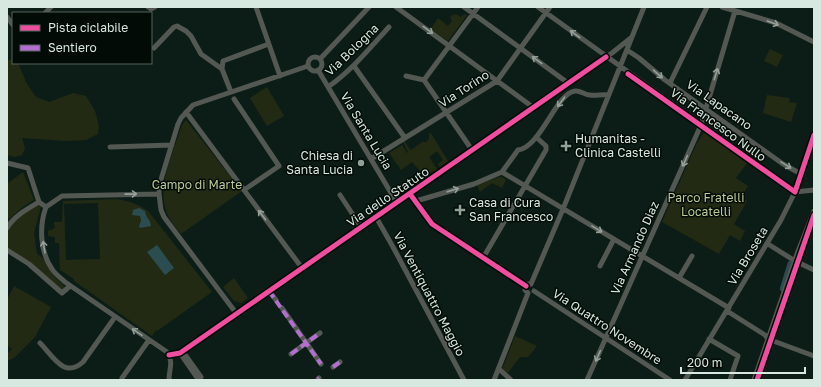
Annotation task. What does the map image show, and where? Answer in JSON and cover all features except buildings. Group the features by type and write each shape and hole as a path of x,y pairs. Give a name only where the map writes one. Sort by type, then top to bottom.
{"street":[{"path":"148,7 155,7"},
{"path":"256,7 280,76"},
{"path":"320,59 369,7"},
{"path":"396,7 534,108"},
{"path":"464,7 568,83"},
{"path":"424,80 478,7"},
{"name":"Via Francesco Nullo","path":"538,7 795,192"},
{"path":"546,13 550,7"},
{"path":"526,286 531,284 563,209 644,7"},
{"path":"670,83 707,7"},
{"path":"722,7 776,23 814,42"},
{"name":"Via Armando Diaz","path":"587,380 701,125 735,11"},
{"name":"Via Torino","path":"371,159 497,81 546,13"},
{"path":"154,48 174,27 177,26 191,36 201,54 222,69"},
{"name":"Via Bologna","path":"328,87 354,66 390,27"},
{"name":"Via dello Statuto","path":"169,355 180,353 236,313 248,307 295,272 376,218 621,47 632,37"},
{"path":"231,92 222,69 223,61 266,45"},
{"name":"Via Lapacano","path":"627,50 670,83 783,164 801,174"},
{"path":"311,57 320,59 322,65 318,70 312,71 308,66 308,61 311,57"},
{"path":"236,313 164,217 158,194 172,144 181,118 193,105 308,66"},
{"path":"354,66 405,138"},
{"name":"Via Santa Lucia","path":"318,70 397,203"},
{"path":"406,76 424,80 472,150"},
{"path":"416,201 474,184 502,172 518,150 528,146 536,137 564,97 572,92 576,91 590,95 609,94"},
{"path":"234,100 279,166 244,190"},
{"path":"186,112 302,268"},
{"name":"Via Broseta","path":"685,380 768,244 795,192 814,135"},
{"path":"482,258 546,150 546,146 536,137"},
{"path":"110,147 172,144"},
{"path":"7,163 28,168 39,202 46,207"},
{"path":"502,172 679,278 765,335 768,339 814,356"},
{"path":"795,192 814,190"},
{"path":"158,194 62,196 46,207 41,228 45,255 52,269 70,286 167,352 171,362 169,380"},
{"path":"410,194 432,224 526,286"},
{"path":"340,195 362,227"},
{"path":"7,228 12,220 39,202"},
{"path":"754,380 814,211"},
{"name":"Via Ventiquattro Maggio","path":"376,218 464,380"},
{"path":"600,266 614,239"},
{"path":"768,244 795,261 814,270"},
{"path":"7,250 29,264 62,294 70,286"},
{"path":"679,278 692,256"},
{"path":"528,293 531,294 534,292 535,287 531,284"},
{"path":"510,379 495,378 528,293 525,290 526,286"},
{"path":"269,291 276,300"},
{"name":"Via Quattro Novembre","path":"534,292 670,380"},
{"path":"282,308 321,364"},
{"path":"40,343 64,368 76,368 83,362 115,317"},
{"path":"292,354 320,334"},
{"path":"709,339 738,356 730,380"},
{"path":"122,378 149,340"},
{"path":"180,353 200,378"},
{"path":"333,367 340,362"},
{"path":"499,369 510,379"}],"green space":[{"path":"454,14 460,17 465,14 467,15 448,41 431,29 438,18 448,26 452,21 450,17"},
{"path":"770,49 783,55 777,67 764,61"},
{"path":"7,60 12,60 12,64 18,64 27,84 36,97 49,102 73,93 86,96 95,111 99,126 98,134 86,140 66,141 22,138 25,148 22,155 15,157 7,155"},
{"path":"267,87 284,116 267,126 250,98"},
{"path":"767,95 790,98 789,102 797,103 791,122 763,113"},
{"name":"Campo di Marte","path":"186,120 242,191 181,234 171,222 167,213 164,203 164,192 167,169 182,125"},
{"name":"Parco Fratelli Locatelli","path":"704,132 747,163 736,178 748,186 741,197 747,201 734,224 745,231 740,241 730,235 719,254 662,222 696,145"},
{"path":"431,133 448,161 440,167 438,164 443,160 437,151 429,157 437,169 423,177 421,172 412,162 401,170 389,153 402,145 407,153 408,152 403,142 405,141 411,150 422,142 427,142 429,139 429,134"},
{"path":"23,172 34,200 24,206 9,219 7,216 7,184"},
{"path":"499,177 506,180 502,188 492,183 480,192 477,185"},
{"path":"116,199 138,205 149,212 212,292 157,331 156,330 152,336 60,270 59,243 55,243 55,237 48,236 48,231 55,228 54,222 62,222 63,201","holes":["98,203 100,259 66,260 64,204"]},
{"path":"36,205 41,206 34,233 37,254 43,258 53,275 65,287 63,290 7,249 7,232 14,221"},
{"path":"234,278 248,298 241,303 234,301 223,287"},
{"path":"14,286 51,307 35,337 14,358 7,361 7,354 12,349 7,345 7,300"},
{"path":"515,336 537,346 528,357 520,357 507,374 502,370"}],"water":[{"path":"139,208 145,211 151,226 140,228 140,216 132,215 133,210"},
{"path":"157,245 174,268 165,275 147,252"}],"waterway":[{"path":"782,289 790,263"}],"marked path":[{"path":"269,291 321,364"},
{"path":"291,354 320,333"},
{"path":"333,367 340,362"}],"cycle path":[{"path":"169,355 180,353 606,57"},
{"path":"628,74 795,192"},
{"path":"795,192 814,135"},
{"path":"410,194 432,224 526,286"},
{"path":"757,380 814,215"}],"place":[{"name":"Humanitas - Clinica Castelli","path":"566,146"},
{"name":"Chiesa di Santa Lucia","path":"361,163"},
{"name":"Casa di Cura San Francesco","path":"460,210"}]}
